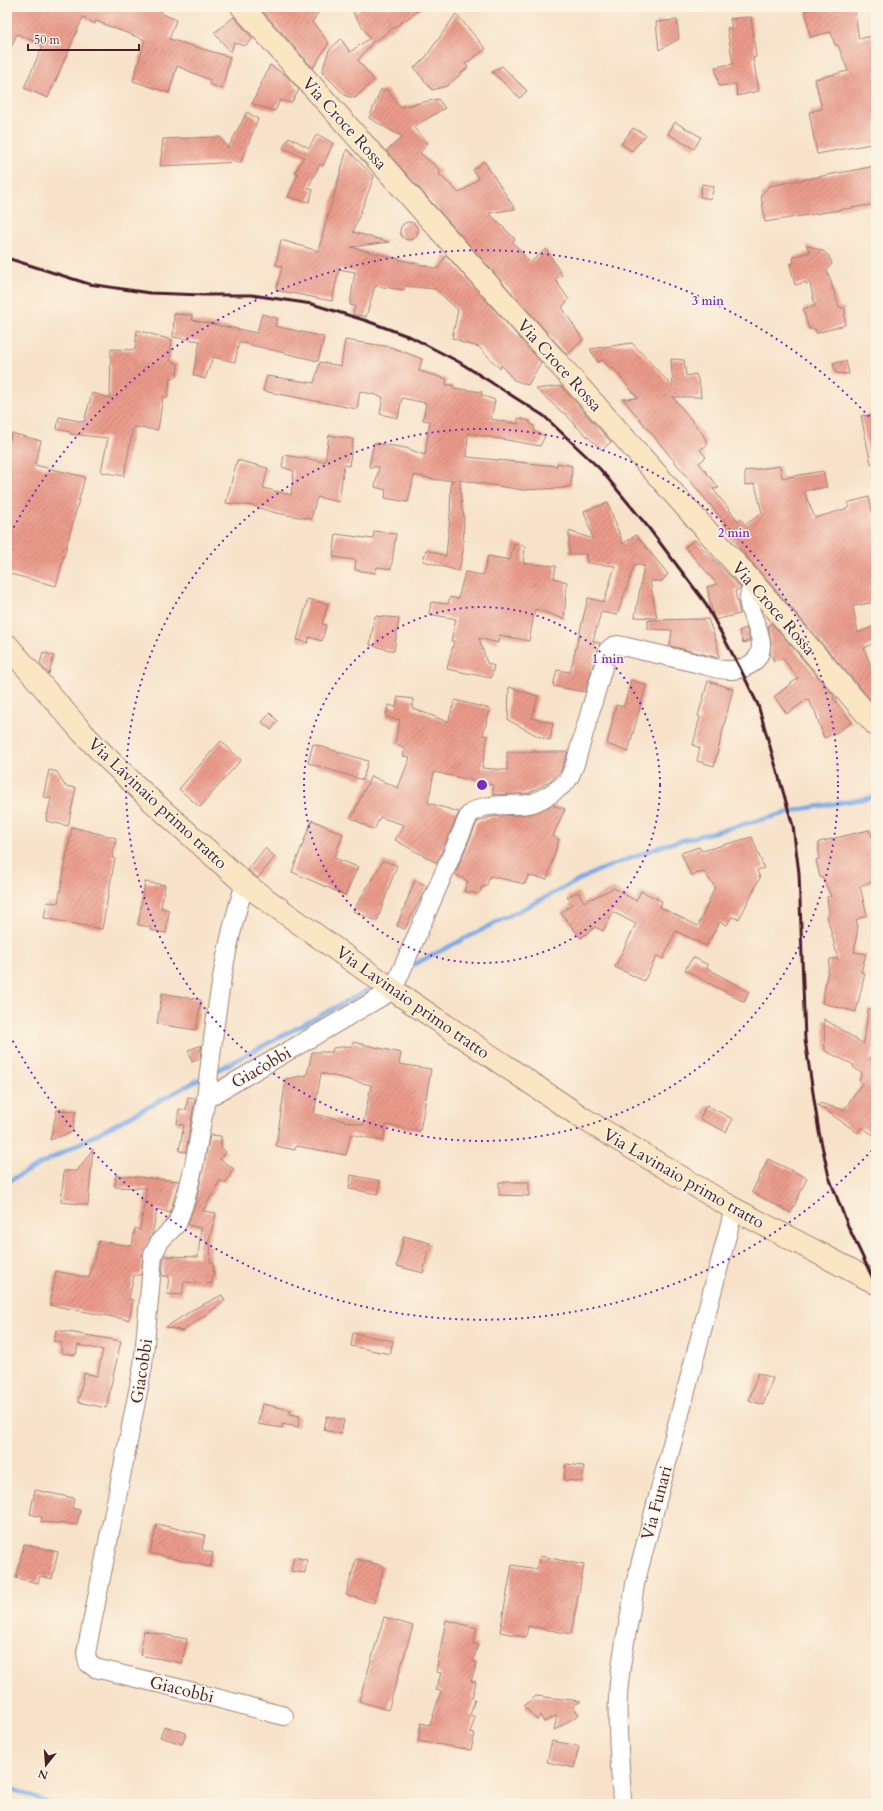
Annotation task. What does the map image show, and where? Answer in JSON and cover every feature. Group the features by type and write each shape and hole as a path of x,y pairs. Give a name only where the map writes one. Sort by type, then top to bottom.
{"street":[{"name":"Via Croce Rossa","path":"242,7 754,584 876,725"},
{"path":"393,990 469,815 484,807 530,804 556,790 568,780 575,764 608,650 613,646 618,645 732,670 751,666 757,658 761,647 759,633 749,609 748,593 754,584"},
{"name":"Via Lavinaio primo tratto","path":"7,645 82,732 152,801 245,884 393,990 584,1119 734,1209 876,1283"},
{"path":"207,1092 218,1002 237,909 245,884"},
{"name":"Giacobbi","path":"284,1716 95,1668 88,1663 86,1653 143,1366 153,1255 160,1241 177,1224 186,1198 194,1165 207,1092 393,990"},
{"name":"Via Funari","path":"622,1804 618,1697 620,1668 635,1584 734,1209"}],"building":[{"path":"7,7 156,7 162,9 161,13 176,20 169,39 230,57 222,89 209,84 210,80 177,66 169,93 133,81 145,40 96,21 95,24 83,17 48,98 24,88 43,45 17,34 7,56"},
{"path":"259,7 322,7 312,22 329,43 313,68"},
{"path":"362,7 424,7 373,42 358,60 374,80 355,98 346,96 322,72 329,50 341,39 350,52 370,38 353,13"},
{"path":"805,7 854,7 859,39 876,35 876,143 817,154 809,112 822,109 815,79 848,71 838,45 835,45 831,32 810,37"},
{"path":"456,14 486,49 465,64 468,67 447,86 432,90 414,68 425,58"},
{"path":"234,17 253,39 245,46 234,43 231,52 214,33"},
{"path":"751,17 756,57 753,58 759,91 737,96 736,84 719,86 715,67 733,64 727,28 732,28 730,19"},
{"path":"677,20 679,39 659,50 656,22"},
{"path":"270,65 287,76 299,90 291,103 280,100 275,111 252,104"},
{"path":"502,66 527,91 520,98 492,72"},
{"path":"381,89 383,91 386,89 400,107 438,99 445,108 413,127 428,143 420,153 441,171 439,174 459,193 479,179 473,170 484,161 515,209 489,213 515,239 513,242 530,263 546,249 562,275 555,279 569,300 562,307 583,340 567,355 386,151 403,137 369,118"},
{"path":"247,112 258,119 241,162 160,166 163,139 220,137 228,148"},
{"path":"675,122 701,137 694,149 668,134"},
{"path":"633,128 646,135 632,151 621,144"},
{"path":"317,134 333,143 323,166 320,164 308,188 313,190 309,202 288,197 298,174 295,172 304,157 283,148 289,137 309,148"},
{"path":"347,149 374,177 353,232 389,242 351,247 438,269 446,255 541,362 528,385 514,380 501,365 500,369 479,347 460,342 461,341 452,338 458,310 435,289 405,286 404,290 375,286 366,317 353,314 355,306 350,305 355,272 339,269 332,301 276,290 282,266 276,265 281,240 318,251"},
{"path":"876,166 876,204 765,222 761,195 769,186"},
{"path":"702,184 714,186 711,199 700,197"},
{"path":"409,222 415,225 418,231 415,237 409,240 403,237 400,231 403,225"},
{"path":"806,245 823,251 829,256 832,264 827,270 839,307 845,308 845,325 817,333 815,329 809,329 803,309 815,306 810,283 806,284 806,282 795,285 790,264 794,263 793,257 810,252"},
{"path":"174,314 192,315 192,320 257,333 262,314 277,318 275,326 324,337 318,361 239,342 235,362 213,357 205,379 193,375 200,341 173,337"},
{"path":"137,330 172,340 170,361 178,364 177,377 170,378 168,397 163,397 158,430 133,427 124,476 101,472 108,438 70,434 70,432 57,429 59,417 84,422 92,393 110,398 111,349 135,350"},
{"path":"345,340 391,347 422,359 419,371 447,379 446,385 453,385 453,388 482,392 481,395 495,400 491,419 518,424 518,418 530,421 530,424 534,426 535,432 545,436 540,446 468,433 467,457 557,466 557,463 572,466 571,486 563,488 523,490 460,480 462,511 464,516 463,551 459,571 423,561 426,550 446,556 450,516 451,481 454,480 438,480 414,475 408,502 385,498 386,490 375,487 379,467 369,467 374,443 406,448 425,455 430,421 423,420 426,403 402,398 398,418 380,414 383,397 360,391 357,409 263,391 267,376 314,383 320,362 341,366"},
{"path":"632,343 673,387 671,359 684,360 686,376 696,374 700,386 701,397 673,397 702,433 708,444 700,450 706,457 699,463 719,488 713,489 738,521 741,519 745,525 762,513 755,484 745,485 745,471 780,466 782,478 823,471 827,487 804,491 815,518 849,508 847,503 869,497 876,530 876,602 853,606 858,633 876,626 876,642 864,648 873,672 876,671 876,697 870,699 742,551 724,525 726,524 623,399 638,398 613,368 611,369 603,360 598,362 590,349"},
{"path":"846,361 849,374 836,373 833,363"},
{"path":"561,386 611,442 602,450 575,425 565,413 563,413 536,389"},
{"path":"876,415 876,463 871,464 861,416"},
{"path":"11,433 41,441 35,465 85,477 56,586 7,573 7,439 10,440"},
{"path":"329,435 353,440 349,466 344,465 339,502 317,497 311,519 276,513 254,506 226,503 237,460 268,468 263,488 291,495 294,471 282,467 284,455 325,462"},
{"path":"608,503 623,544 636,535 668,574 662,581 650,581 657,618 635,617 644,566 635,564 617,615 601,612 593,641 600,643 585,692 553,686 557,670 570,672 588,598 604,602 615,566 587,563 586,554 569,554 569,531 593,539 584,511"},
{"path":"374,531 396,534 391,569 377,567 376,573 355,570 356,560 333,557 336,534 373,539"},
{"path":"695,540 741,588 735,591 740,614 714,620 707,587 717,584 685,547"},
{"path":"514,543 525,546 523,563 556,566 554,578 567,582 564,619 535,609 529,641 499,635 498,643 479,638 487,663 494,666 491,678 447,669 454,641 451,641 456,619 429,614 431,602 448,604 450,597 458,599 465,572 483,575 488,556 510,560"},
{"path":"308,599 328,604 322,624 326,625 322,641 309,637 308,643 297,640"},
{"path":"375,616 399,618 394,651 370,645"},
{"path":"708,619 717,643 719,658 670,646 672,630 648,629 648,620"},
{"path":"772,623 834,696 833,698 852,722 836,733 824,738 815,711 807,699 787,714 774,697 798,678 783,659 774,661 770,653 771,641 768,626"},
{"path":"746,628 750,641 743,643 739,631"},
{"path":"43,652 54,656 49,674 40,664"},
{"path":"631,680 646,685 628,752 607,744 616,705 624,707"},
{"path":"708,681 733,689 714,766 697,761 700,748 693,745 700,717 698,716"},
{"path":"509,687 538,696 532,718 553,723 550,740 540,737 508,720"},
{"path":"398,697 413,699 412,708 448,722 455,700 490,709 483,735 488,736 482,768 507,770 507,752 568,752 561,771 550,781 529,793 493,795 493,785 434,772 428,803 459,812 437,863 395,840 404,825 380,817 374,830 351,818 371,776 398,788 410,757 403,756 404,748 395,743 400,720 386,717 388,705 396,707"},
{"path":"270,713 278,721 271,730 262,722"},
{"path":"221,741 241,760 200,807 179,789"},
{"path":"313,744 368,761 363,780 308,763"},
{"path":"49,770 57,772 65,786 76,788 68,826 46,821 51,798 43,797"},
{"path":"552,805 565,809 553,836 559,839 547,879 528,876 525,884 490,876 486,887 482,887 479,894 464,891 468,881 455,874 477,822 491,817 530,814"},
{"path":"312,820 343,834 334,858 358,867 345,895 292,872"},
{"path":"72,827 116,838 112,858 115,858 102,929 44,918 47,902 58,903"},
{"path":"869,830 876,845 876,881 860,886 867,915 856,920 858,926 854,952 866,954 861,972 865,973 856,1012 822,1003 830,959 838,959 827,916 829,914 827,897 831,896 823,878 820,877 816,860 819,859 819,842"},
{"path":"752,837 764,868 757,870 760,878 739,919 732,917 727,925 720,922 706,946 676,931 663,959 657,956 644,981 615,967 636,924 613,912 603,931 595,927 581,938 561,913 572,904 567,897 578,892 584,902 614,888 636,901 641,891 662,901 660,907 698,926 715,887 704,872 691,875 681,853 699,847 702,851"},
{"path":"265,848 275,857 258,878 248,870"},
{"path":"383,861 397,865 377,921 353,911"},
{"path":"415,880 427,886 405,929 397,926"},
{"path":"145,882 165,885 161,908 169,910 166,933 150,930 151,927 138,925"},
{"path":"693,957 708,965 707,968 749,992 744,1002 685,970"},
{"path":"162,993 201,1000 196,1030 157,1024"},
{"path":"868,1009 876,1009 876,1042 870,1059 876,1062 876,1137 862,1127 858,1133 818,1105 819,1103 844,1110 862,1083 859,1081 862,1073 853,1067 854,1065 825,1051 824,1019 864,1044"},
{"path":"353,1042 401,1053 399,1064 431,1069 420,1131 386,1125 383,1141 351,1134 346,1155 296,1146 295,1150 276,1146 286,1079 307,1075 312,1052 332,1052 333,1048 352,1046","holes":["321,1073 371,1085 363,1125 314,1114"]},
{"path":"202,1045 200,1058 192,1062 188,1050"},
{"path":"188,1097 195,1098 186,1152 179,1151 184,1125 177,1124 179,1109 186,1110"},
{"path":"706,1105 733,1119 726,1132 700,1119"},
{"path":"57,1110 76,1111 72,1132 50,1140"},
{"path":"210,1135 221,1136 221,1147 226,1152 220,1159 234,1169 225,1183 220,1180 203,1211 216,1213 208,1245 211,1245 210,1262 213,1262 214,1277 212,1277 212,1284 184,1282 182,1295 167,1294 169,1276 162,1276 164,1256 198,1257 201,1228 188,1225 196,1201"},
{"path":"93,1149 88,1205 61,1202 64,1171 77,1171"},
{"path":"768,1159 807,1178 791,1213 752,1192"},
{"path":"116,1175 179,1181 170,1213 157,1209 152,1235 143,1254 141,1275 134,1275 129,1299 133,1300 129,1320 50,1305 56,1271 89,1278 99,1241 132,1246 135,1228 140,1230 147,1188 115,1187"},
{"path":"351,1175 380,1181 378,1194 349,1189"},
{"path":"499,1182 529,1182 529,1196 499,1195"},
{"path":"404,1236 430,1243 423,1273 397,1266"},
{"path":"222,1295 225,1301 183,1331 166,1327 194,1309"},
{"path":"56,1330 121,1341 106,1408 78,1402 84,1373 97,1376 103,1350 78,1345 76,1355 61,1353 62,1343 54,1341"},
{"path":"353,1333 393,1341 390,1354 351,1346"},
{"path":"758,1373 773,1378 763,1405 749,1400"},
{"path":"262,1404 291,1410 290,1414 300,1416 298,1427 282,1424 282,1428 258,1424"},
{"path":"327,1416 344,1420 341,1434 324,1430"},
{"path":"566,1464 584,1466 582,1482 564,1480"},
{"path":"35,1490 74,1498 72,1508 80,1510 77,1525 41,1522 42,1517 30,1514"},
{"path":"157,1524 205,1535 202,1550 213,1553 210,1567 150,1553"},
{"path":"24,1544 58,1552 52,1579 40,1576 38,1583 16,1578"},
{"path":"540,1556 584,1565 571,1634 528,1626 526,1637 500,1632 512,1565 537,1569"},
{"path":"294,1557 307,1560 305,1573 291,1571"},
{"path":"356,1559 384,1566 374,1603 346,1595"},
{"path":"384,1617 413,1626 388,1710 359,1701"},
{"path":"446,1620 477,1628 473,1644 478,1645 473,1661 477,1663 471,1681 476,1682 472,1698 475,1699 470,1715 475,1717 470,1733 475,1734 471,1750 418,1741 421,1723 430,1725 441,1691 436,1690 441,1673 436,1672"},
{"path":"144,1631 187,1639 182,1663 140,1655"},
{"path":"536,1696 581,1701 573,1706 579,1715 554,1730 557,1715 544,1722 540,1715 537,1720 524,1706"},
{"path":"164,1726 186,1733 182,1744 160,1737"},
{"path":"552,1741 579,1746 574,1768 547,1762"}],"waterway":[{"path":"411,966 597,871 668,844 802,809 876,797"},
{"path":"214,1072 370,989"},
{"path":"7,1182 204,1077"},
{"path":"7,1787 51,1804"}],"railway":[{"path":"7,258 89,284 150,293 252,295 312,304 367,321 413,338 459,362 544,416 600,469 648,527 704,601 758,705 793,826 799,873 805,1040 819,1132 829,1177 848,1226 876,1285"}]}
